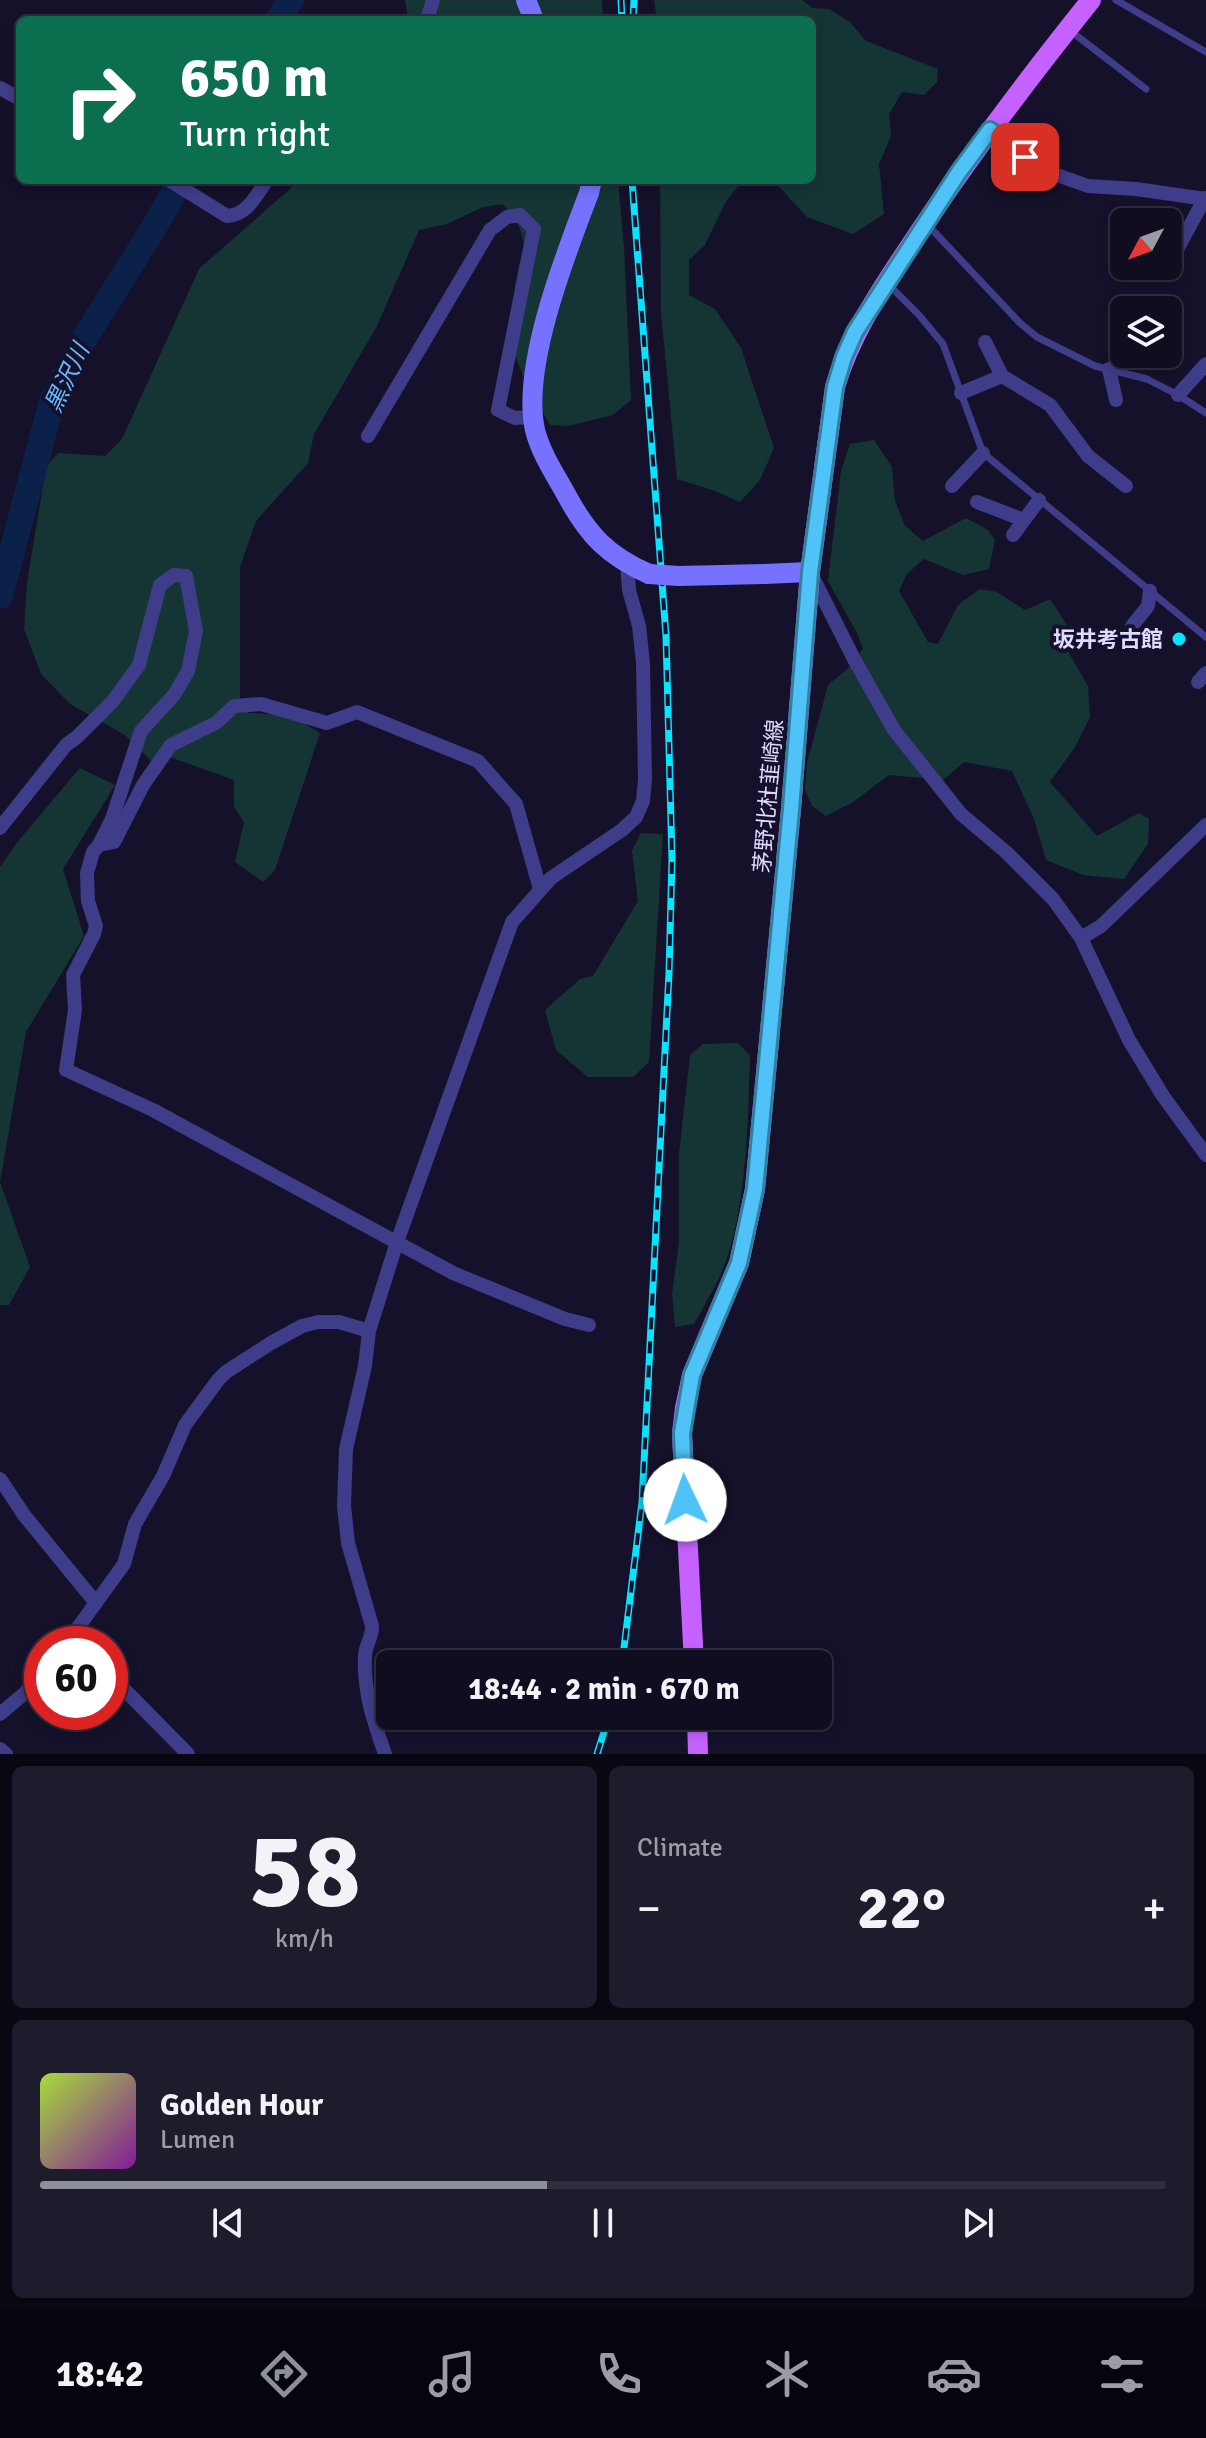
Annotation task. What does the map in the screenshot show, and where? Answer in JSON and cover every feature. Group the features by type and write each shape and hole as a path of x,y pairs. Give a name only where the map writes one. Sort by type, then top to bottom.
{"main road":[{"name":"茅野北杜韮崎線","path":"693,1650 683,1420 692,1375 739,1263 755,1189 793,793 810,572 835,387 855,332 886,282 990,130 1091,0"},
{"path":"697,1730 698,1754"}],"street":[{"path":"990,130 1043,170 1088,186 1205,198 1182,240"},
{"path":"176,184 227,216 238,216 248,208 264,184"},
{"path":"591,184 547,313 534,373 533,417 542,451 572,505 609,553 649,574 810,572 894,730 961,814 1006,852 1053,899 1081,938 1129,1040 1163,1096 1206,1155"},
{"path":"368,436 490,230 507,217 520,215 534,229 498,410 515,418 533,417"},
{"path":"985,342 1002,376 1050,405 1088,456 1126,486"},
{"path":"1178,395 1206,364"},
{"path":"1109,369 1116,400"},
{"path":"961,393 1002,376"},
{"path":"952,486 983,453"},
{"path":"1013,535 1039,500"},
{"path":"977,502 1024,520"},
{"path":"385,1754 370,1709 364,1653 373,1632 348,1543 344,1506 346,1449 365,1366 369,1331 397,1242 512,922 551,878 622,830 636,817 643,801 643,663 627,564"},
{"path":"0,828 66,745 113,701 139,665 160,585 174,575 186,576 196,631 188,671 174,695 141,731 112,819 93,852 87,873 88,901 96,926 73,975 75,1010 66,1070 153,1110 453,1273 565,1319 589,1325"},
{"path":"1132,626 1148,606 1150,591"},
{"path":"99,845 114,842 143,785 171,745 216,723 234,706 261,704 327,723 357,712 478,761 516,804 540,889"},
{"path":"1081,938 1101,926 1206,825"},
{"path":"82,1626 124,1564 135,1524 163,1476 185,1425 226,1372 302,1326 339,1322 369,1331"},
{"path":"0,1479 24,1515 96,1603"},
{"path":"128,1693 188,1754"},
{"path":"0,1714 24,1694"},
{"path":"0,1749 6,1754"}],"lane":[{"path":"1116,0 1206,52"},
{"path":"1068,29 1146,89"},
{"path":"926,223 1020,323 1037,337 1095,366 1147,379 1206,413"},
{"path":"886,282 943,344 983,453 1206,637"}],"green space":[{"path":"405,0 602,0 603,16 407,16"},
{"path":"654,0 802,0 813,8 829,9 850,22 866,41 938,69 937,82 924,95 902,92 889,114 891,136 879,164 884,214 853,234 807,217 777,184 816,184 816,16 656,16"},
{"path":"295,184 618,184 631,400 613,415 568,426 550,425 525,380 509,341 515,285 524,243 519,226 503,204 483,207 447,224 419,230 377,326 314,434 308,463 256,521 240,567 240,703 249,713 290,715 320,733 275,870 263,882 235,862 244,822 234,807 234,780 167,756 154,764 125,735 70,704 41,674 24,629 27,583 46,467 58,453 105,456 122,439 199,269"},
{"path":"660,184 740,184 726,201 705,245 689,260 689,295 715,309 741,348 774,448 760,480 740,502 677,479 661,312"},
{"path":"874,440 892,467 895,501 905,526 923,541 966,518 988,530 995,540 989,569 963,575 924,559 907,574 899,591 928,642 938,644 958,605 980,589 997,592 1025,610 1050,599 1067,625 1062,641 1088,686 1090,717 1075,747 1050,782 1097,836 1139,813 1149,819 1148,844 1124,879 1083,875 1046,860 1034,819 1012,771 964,762 943,780 889,775 853,802 826,816 812,806 805,790 807,763 828,685 847,669 863,649 828,581 841,471 850,444"},
{"path":"80,768 115,785 63,869 84,936 26,1032 0,1182 0,867"},
{"path":"641,833 663,834 649,1062 633,1077 588,1077 556,1050 545,1010 580,979 593,976 638,901 632,851"},
{"path":"738,1043 750,1056 745,1164 737,1220 723,1269 694,1324 675,1327 672,1294 679,1242 679,1154 690,1055 703,1044"},
{"path":"0,1182 30,1267 9,1305 0,1305"}],"waterway":[{"name":"黒沢川","path":"281,16 291,0"},
{"name":"黒沢川","path":"0,596 52,401 86,336 179,184"}],"railway":[{"path":"621,0 622,16"},
{"path":"633,16 634,0"},
{"path":"624,1650 642,1502 672,859 666,636 632,184"},
{"path":"597,1754 605,1730"}],"place":[{"name":"坂井考古館","path":"1179,639"}],"route":[{"path":"685,1500 682,1433 692,1375 739,1263 755,1189 810,572 835,387 855,332 959,172 990,130 1025,157"}]}
